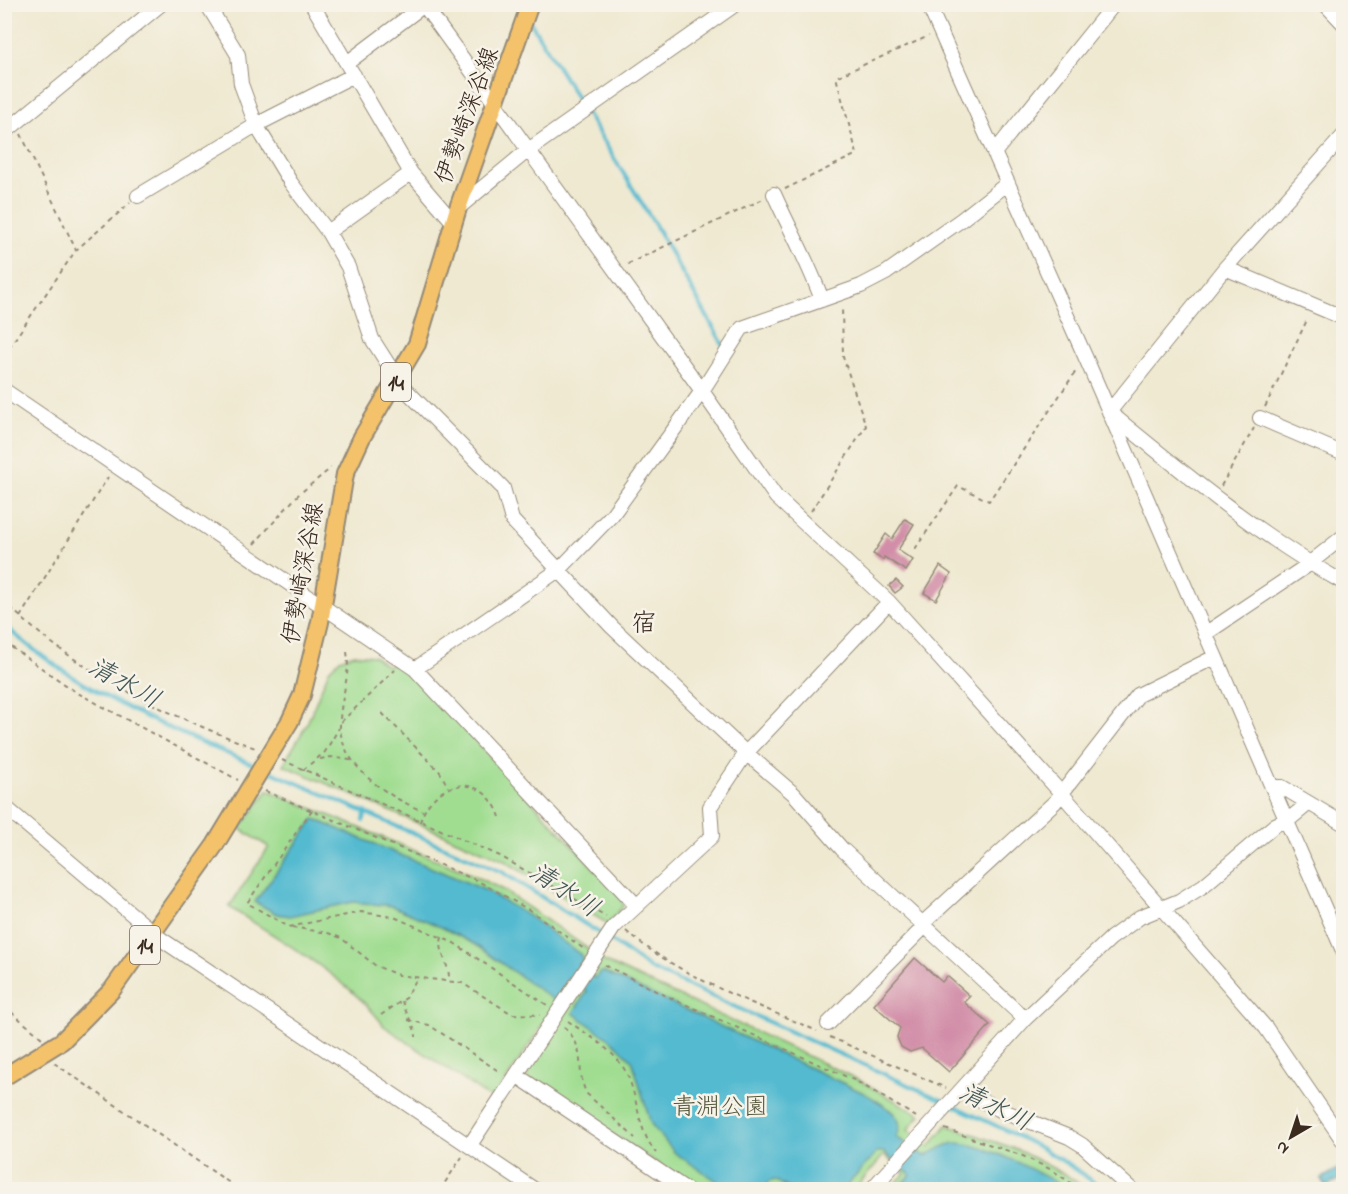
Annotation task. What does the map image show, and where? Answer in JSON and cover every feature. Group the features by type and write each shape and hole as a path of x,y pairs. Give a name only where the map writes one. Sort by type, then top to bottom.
{"main road":[{"name":"伊勢崎深谷線","path":"4,1077 49,1050 97,1007 154,933 275,758 302,695 323,605 341,490 351,457 417,344 456,215 530,4"}],"street":[{"path":"9,129 161,4"},
{"path":"207,4 238,55 241,84 256,125 291,183 328,232 348,267 372,339 397,380 503,489 512,520 612,627 746,753 794,794 842,849 1025,1019"},
{"path":"312,4 411,174 456,215 527,151 736,4"},
{"path":"928,4 1088,363 1344,952"},
{"path":"994,153 1114,4"},
{"path":"1325,4 1344,24"},
{"path":"138,196 351,69 424,6 776,497 889,602 1062,794 1266,1028 1344,1142"},
{"path":"1109,412 1225,268 1344,135"},
{"path":"328,232 411,174"},
{"path":"415,669 560,569 612,515 702,391 742,328 842,293 886,273 961,220 1008,183"},
{"path":"774,194 796,243 808,260 822,300"},
{"path":"1225,268 1344,318"},
{"path":"4,390 415,669 637,906"},
{"path":"1109,412 1214,498 1309,564 1344,583"},
{"path":"1260,418 1344,454"},
{"path":"1205,634 1309,564 1344,536"},
{"path":"470,1145 577,988 616,925 712,836 710,807 746,753 889,602"},
{"path":"828,1024 923,926 1062,794 1138,695 1215,657"},
{"path":"1272,787 1281,787 1344,824"},
{"path":"872,1190 956,1092 1025,1019 1111,938 1140,917 1203,886 1285,819 1292,817 1309,803"},
{"path":"4,806 154,933 536,1190"},
{"path":"516,1075 691,1186"},
{"path":"956,1092 1069,1137 1082,1145 1132,1190"}],"path":[{"path":"614,270 857,154 836,77 940,31"},
{"path":"9,129 26,142 76,250"},
{"path":"4,355 76,250 138,196"},
{"path":"803,524 866,426 843,357 842,293"},
{"path":"1214,498 1260,418 1314,306"},
{"path":"915,549 958,486 989,501 1076,371 1088,363"},
{"path":"247,553 298,495 342,459 351,457"},
{"path":"20,616 116,465"},
{"path":"4,601 20,616 92,670 158,708 500,856 616,925 656,956 683,970 956,1092"},
{"path":"4,642 76,693 256,786 478,881 531,911 594,958 660,993 856,1081 930,1125 1023,1156 1052,1170 1081,1190"},
{"path":"347,652 340,726 342,736 355,761 387,794 423,811"},
{"path":"303,770 325,752 348,713 397,668"},
{"path":"382,713 440,772 448,788"},
{"path":"317,759 331,757 355,761"},
{"path":"420,822 423,811 440,791 462,785 472,787 492,801 500,817"},
{"path":"312,810 247,903 290,927 328,933 356,949 376,966 398,975 449,980 478,991 512,1014 545,1016"},
{"path":"290,927 336,916 370,913 408,922 477,956 554,1011"},
{"path":"442,937 440,946 449,980"},
{"path":"381,1015 402,1001 417,978"},
{"path":"402,1001 408,1020 416,1031 416,1037"},
{"path":"4,1006 49,1050 48,1060 240,1190"},
{"path":"564,1017 611,1052 619,1062 627,1074 642,1130 661,1159"},
{"path":"408,1020 429,1025 500,1072"},
{"path":"559,1024 571,1034 578,1048 583,1088 639,1144"},
{"path":"440,1190 470,1145"},
{"path":"646,1149 652,1148"},
{"path":"691,1186 704,1190"}],"green space":[{"path":"354,654 374,656 387,666 396,662 413,674 619,895 624,905 608,924 503,860 283,765 306,726 329,670 340,659"},
{"path":"268,790 473,875 503,890 591,951 493,1100 384,1026 353,992 312,960 229,907 269,847 240,829"},
{"name":"青淵公園","path":"601,960 859,1080 920,1115 908,1130 929,1147 947,1125 1018,1150 1066,1175 1087,1189 889,1189 905,1174 884,1155 855,1189 696,1189 527,1078 529,1066"}],"water":[{"name":"青淵公園","path":"314,819 485,890 529,916 581,955 582,961 578,967 595,978 599,973 604,972 866,1094 897,1117 899,1130 896,1137 925,1156 943,1146 955,1143 968,1144 1013,1160 1068,1189 897,1189 911,1175 883,1152 877,1152 844,1189 790,1189 775,1180 768,1182 765,1189 729,1189 675,1153 651,1124 632,1060 612,1041 573,1013 587,991 571,979 555,1001 474,944 392,906 353,902 290,916 277,914 255,902"},
{"path":"1337,1169 1342,1178 1326,1187 1321,1179"}],"building":[{"path":"905,519 914,524 898,550 913,560 906,571 884,557 883,560 873,554 886,534 892,539"},
{"path":"940,566 951,574 936,600 924,593"},
{"path":"896,580 903,587 895,593 889,586"},
{"path":"915,958 942,982 947,976 970,996 964,1002 990,1025 949,1072 922,1048 910,1052 901,1047 897,1037 900,1028 874,1005"}],"waterway":[{"path":"529,20 654,223 725,348"},
{"name":"清水川","path":"4,625 62,670 93,689 157,723 257,766"},
{"name":"清水川","path":"267,770 502,872 604,936"},
{"name":"清水川","path":"363,821 366,812"},
{"name":"清水川","path":"610,940 649,968 946,1102"},
{"name":"清水川","path":"952,1105 1050,1153 1103,1190"}],"district":[{"name":"宿","path":"644,622"}]}
